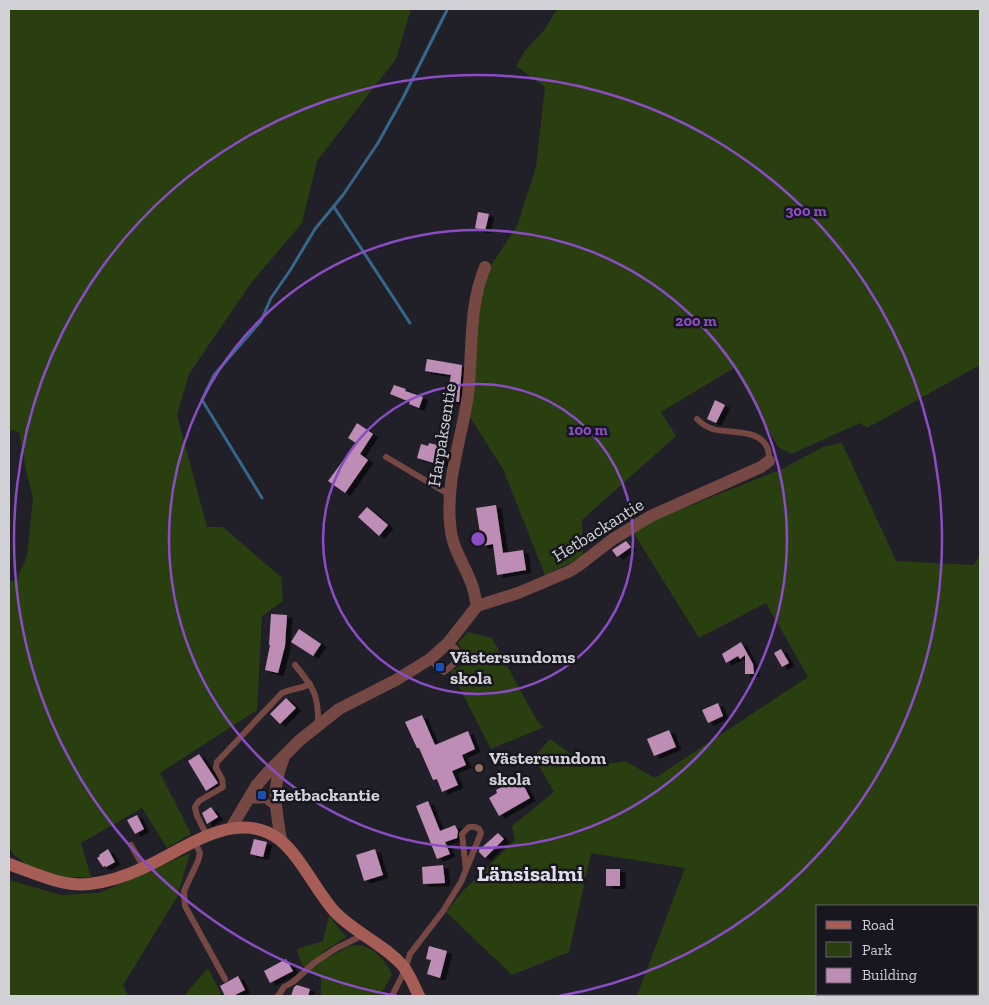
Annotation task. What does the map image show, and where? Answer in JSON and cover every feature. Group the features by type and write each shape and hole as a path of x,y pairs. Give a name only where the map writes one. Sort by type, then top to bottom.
{"street":[{"name":"Harpaksentie","path":"477,606 470,580 457,554 451,534 450,495 468,396 474,302 485,267"},
{"name":"Hetbackantie","path":"477,606 518,593 570,571 613,539 651,516 761,467 769,461"},
{"path":"231,828 262,779 318,724 339,709 396,680 430,659 448,643 477,606"},
{"path":"280,840 276,808 276,777 285,755"},
{"path":"9,864 53,879 76,884 87,884 109,880 144,868 218,831 231,828 262,830 280,840 293,854 336,912 363,935 394,957 405,970 419,996"}],"lane":[{"path":"697,419 710,429 744,433 758,438 763,441 768,449 769,461"},
{"path":"386,457 450,495"},
{"path":"430,659 441,671 444,672 448,669 458,658 459,654 457,649 448,643"},
{"path":"295,665 316,695 319,707 318,724"},
{"path":"207,836 196,816 195,807 199,801 223,787 222,779 216,768 218,762 282,692 300,690 310,684"},
{"path":"247,802 265,800 276,808"},
{"path":"392,996 405,970 410,954 443,911 461,882 466,870 480,832 475,827 469,827 462,834 466,870"},
{"path":"195,842 200,854 184,891 185,906 225,979"},
{"path":"131,845 144,868"},
{"path":"278,996 284,987 293,982 314,963 335,949 363,935"}],"green space":[{"path":"9,9 411,9 396,59 317,161 302,223 251,283 189,374 177,415 207,527 223,527 281,577 283,601 262,616 257,710 160,773 191,834 167,848 142,808 81,843 91,877 65,877 27,865 13,854 9,847 9,582 17,579 27,556 33,498 19,432 9,430"},
{"path":"557,9 980,9 980,365 867,428 860,423 791,454 778,447 734,368 661,412 676,436 582,520 583,557 545,575 503,469 468,414 479,295 488,270 517,226 536,167 545,87 516,66 525,51 545,29"},
{"path":"842,443 896,561 973,565 980,555 980,996 637,996 685,868 591,853 569,952 512,975 446,912 464,890 515,840 512,826 554,792 534,757 550,739 588,767 625,761 655,778 808,677 766,603 699,638 633,532 654,520 782,469 823,447"},
{"path":"468,632 492,638 537,721 544,727 491,749 451,671 468,662 458,643"},
{"path":"190,853 177,897 123,985 128,996 9,996 9,880 61,895 100,893"},
{"path":"329,916 346,937 323,952 327,958 356,945 373,951 382,959 392,974 380,996 321,996 321,978 302,965 297,949 323,941"},
{"path":"208,968 222,996 184,996"}],"building":[{"path":"478,212 489,214 485,231 475,228"},
{"path":"427,359 462,365 459,402 446,400 451,375 425,371"},
{"path":"394,385 423,397 419,408 390,394"},
{"path":"715,400 725,405 716,423 707,419"},
{"path":"357,423 373,434 360,454 368,460 345,493 328,481 356,443 348,438"},
{"path":"429,443 441,446 440,450 448,452 444,466 417,458 421,444 428,446"},
{"path":"496,505 503,553 523,550 526,570 497,575 493,544 482,546 476,508"},
{"path":"367,507 388,525 379,536 358,517"},
{"path":"626,541 631,547 617,557 612,550"},
{"path":"271,614 287,615 285,646 278,673 265,670 270,645"},
{"path":"299,629 321,644 313,656 291,642"},
{"path":"741,642 753,664 754,674 745,674 745,655 740,659 738,656 726,663 722,654"},
{"path":"781,649 789,663 782,667 774,653"},
{"path":"286,698 296,708 280,724 270,714"},
{"path":"718,703 723,716 708,723 702,710"},
{"path":"422,715 435,745 468,731 475,749 462,755 466,765 452,771 458,785 442,792 437,779 433,780 405,722"},
{"path":"669,730 676,747 654,756 647,739"},
{"path":"199,754 218,783 206,791 188,761"},
{"path":"521,780 530,798 499,816 489,798 497,793 496,790 512,781 514,784"},
{"path":"428,801 440,831 455,825 458,831 457,838 445,842 450,854 437,859 416,806"},
{"path":"211,807 218,817 207,824 202,813"},
{"path":"137,815 144,829 135,834 127,820"},
{"path":"498,833 504,839 485,858 479,850"},
{"path":"254,839 267,842 263,857 250,854"},
{"path":"108,849 115,862 103,867 97,858"},
{"path":"375,849 383,875 364,881 356,855"},
{"path":"443,865 445,883 423,884 422,867"},
{"path":"606,869 620,869 620,886 606,886"},
{"path":"429,946 447,951 440,978 427,974 431,960 426,959"},
{"path":"286,959 293,971 270,983 264,971"},
{"path":"238,976 245,990 233,996 225,996 220,986"},
{"path":"297,985 310,989 308,996 291,996 294,987"}],"waterway":[{"path":"262,498 202,400 214,375 261,321 271,298 315,229 343,195 378,143 447,10"},
{"path":"334,207 410,323"}],"place":[{"name":"Västersundoms skola","path":"440,667"},
{"name":"Västersundom skola","path":"479,768"},
{"name":"Hetbackantie","path":"262,795"}],"district":[{"name":"Länsisalmi","path":"530,873"}]}
